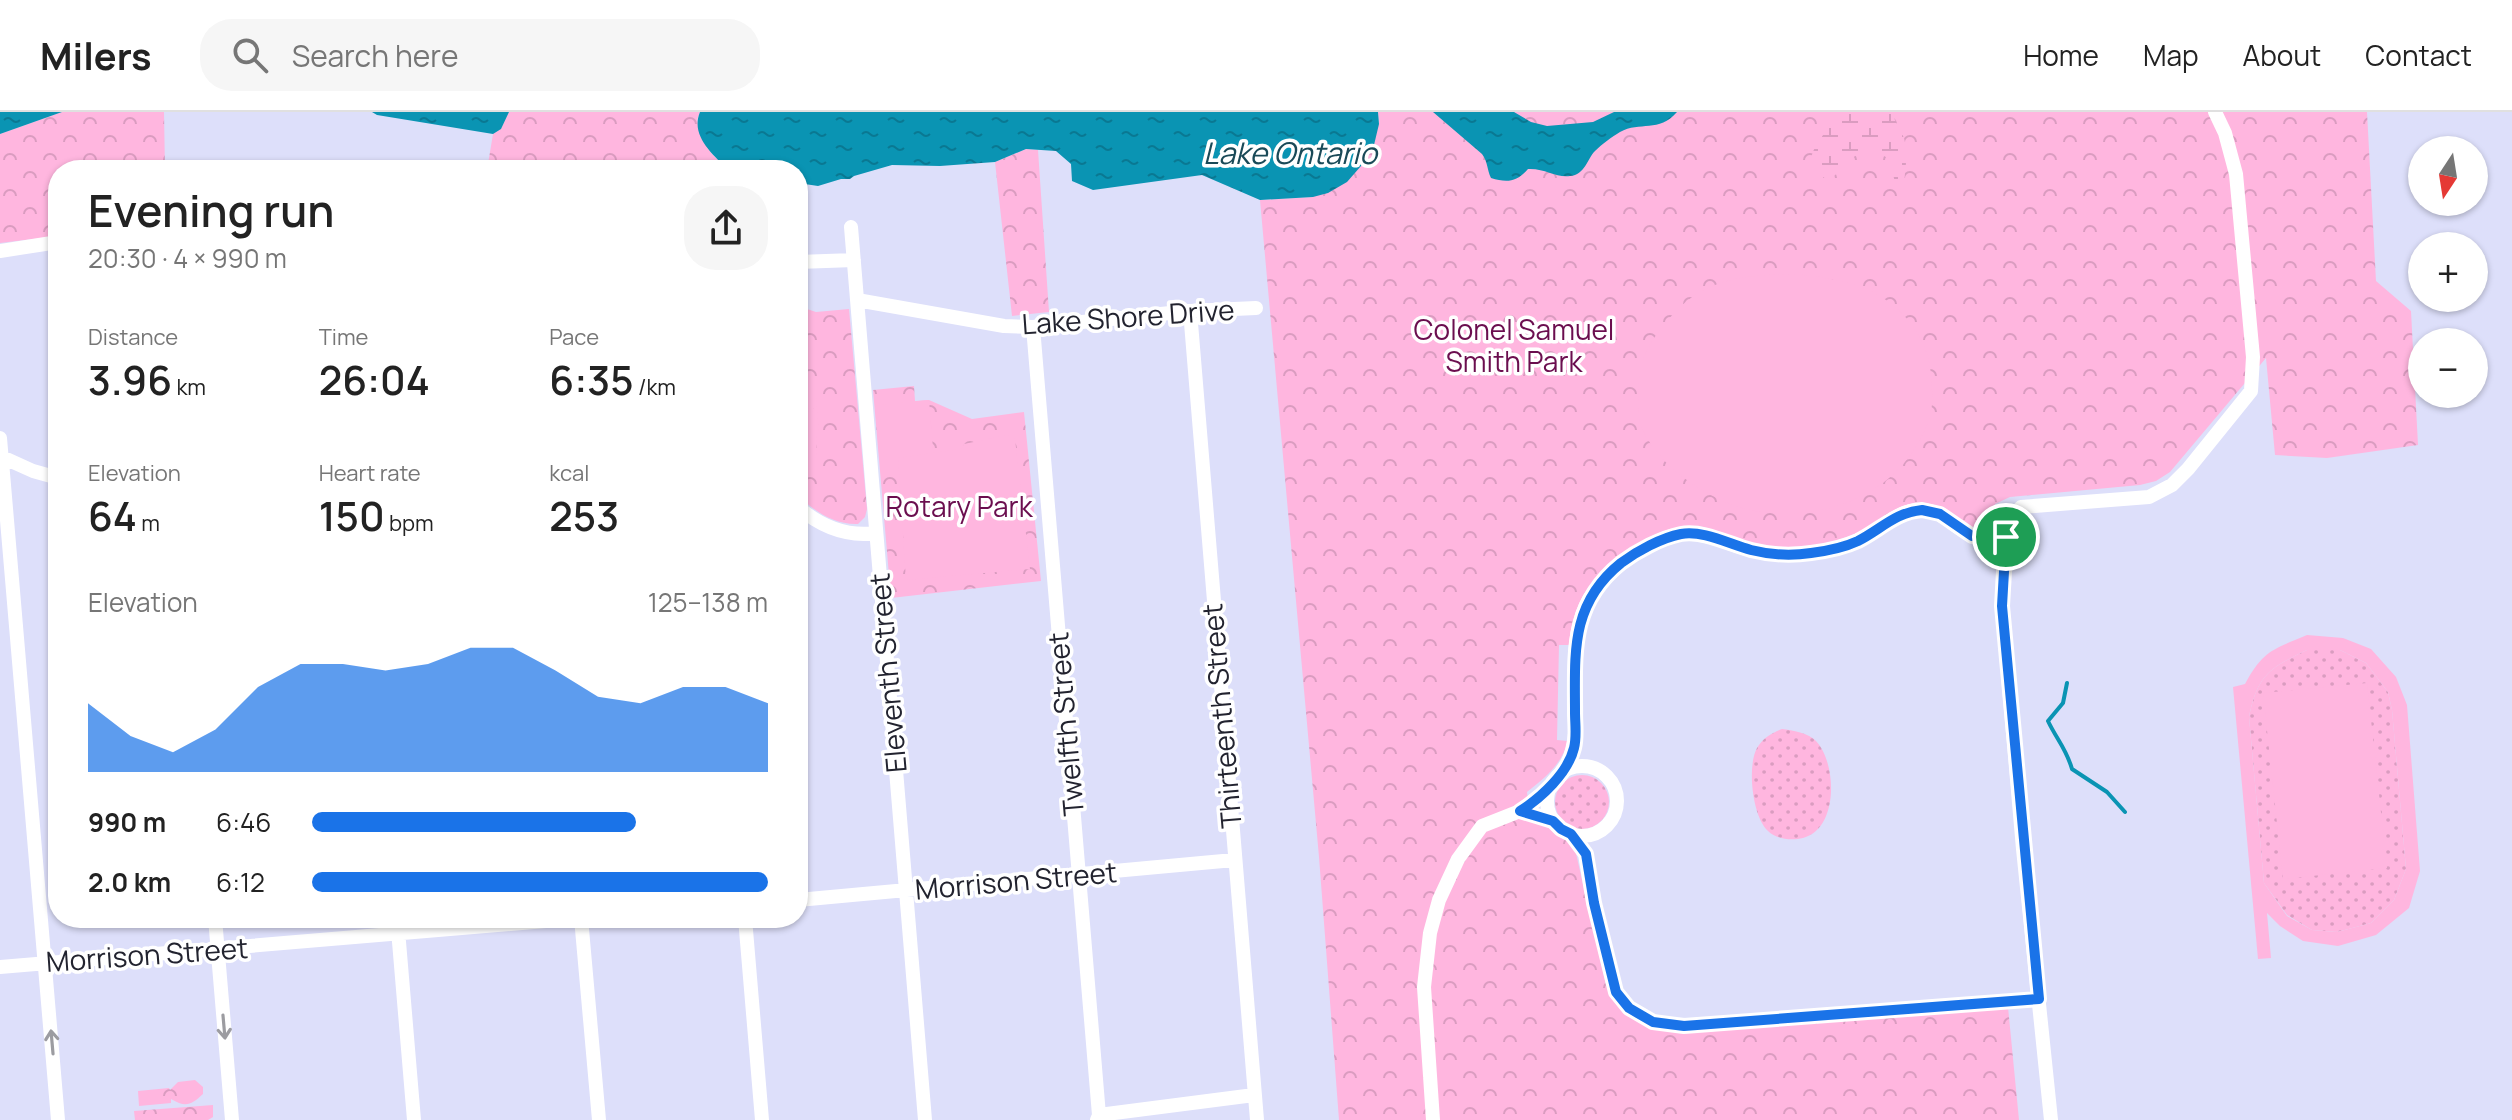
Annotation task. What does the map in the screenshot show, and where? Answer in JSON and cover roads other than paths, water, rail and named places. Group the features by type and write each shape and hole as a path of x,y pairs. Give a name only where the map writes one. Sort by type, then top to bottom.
{"street":[{"path":"2051,1120 2002,606 2006,537 2009,521 2021,507 2149,497 2172,485 2251,391 2253,357 2236,174 2225,133 2215,112"},
{"name":"Eleventh Street","path":"851,227 925,1120"},
{"path":"0,251 48,244"},
{"path":"808,262 854,260"},
{"name":"Lake Shore Drive","path":"857,300 1004,326 1033,327 1190,311 1256,308"},
{"name":"Thirteenth Street","path":"1190,311 1257,1120"},
{"name":"Twelfth Street","path":"1033,327 1098,1118"},
{"path":"0,438 58,1120"},
{"path":"1,457 48,475"},
{"path":"1564,771 1575,747 1575,663 1581,619 1591,596 1607,576 1642,550 1684,533 1766,553 1813,553 1845,546 1900,514 1922,510 1940,514 1972,536 2006,537"},
{"path":"808,515 850,533 876,533"},
{"path":"1575,747 1586,766"},
{"path":"1586,766 1607,776 1617,797 1612,820 1594,834 1583,836 1561,829 1553,821 1547,799 1555,778 1574,767 1586,766"},
{"path":"1433,1120 1424,987 1434,916 1450,874 1482,826 1520,811 1550,788"},
{"path":"1520,811 1553,821"},
{"path":"1571,834 1586,854 1594,903 1616,992 1629,1008 1653,1022 1684,1026 2039,999"},
{"path":"1586,854 1594,834"},
{"name":"Morrison Street","path":"808,899 1234,860"},
{"path":"216,928 232,1120"},
{"path":"398,928 414,1120"},
{"name":"Morrison Street","path":"0,967 467,928"},
{"path":"582,928 599,1120"},
{"path":"746,928 762,1120"},
{"path":"1098,1118 1254,1095"}],"water":[{"path":"0,112 62,112 0,134"},
{"path":"372,112 509,112 501,129 493,134"},
{"name":"Lake Ontario","path":"700,112 1378,112 1379,124 1374,145 1347,182 1313,197 1260,200 1202,175 1093,190 1072,181 1071,164 1056,151 1026,149 995,162 892,165 818,186 808,184 808,160 719,160 701,137"},
{"path":"1433,112 1514,112 1531,122 1547,126 1593,122 1614,112 1677,112 1656,125 1620,132 1595,151 1575,175 1560,176 1528,169 1520,177 1507,181 1491,178 1482,154"}],"waterway":[{"path":"2067,683 2063,703 2048,721 2072,769 2107,792 2125,812"}],"park label":[{"name":"Colonel Samuel Smith Park","path":"1514,346"},
{"name":"Rotary Park","path":"959,507"}]}
